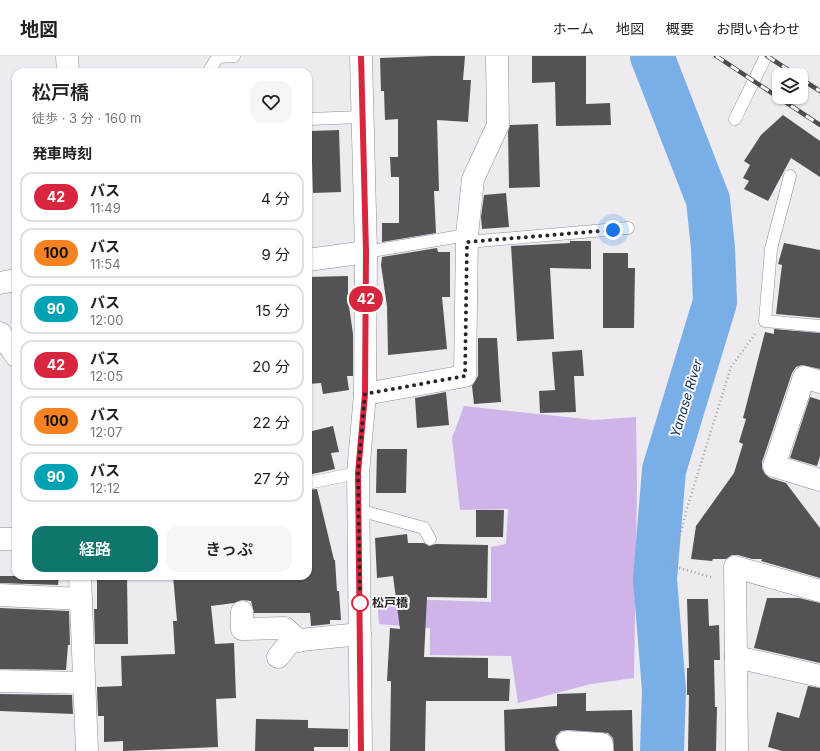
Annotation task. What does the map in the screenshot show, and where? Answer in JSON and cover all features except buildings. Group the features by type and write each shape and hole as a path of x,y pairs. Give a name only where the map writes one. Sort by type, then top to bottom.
{"street":[{"path":"67,56 68,68"},
{"path":"361,56 366,252 365,394 358,473 361,751"},
{"path":"365,394 465,376 467,238 473,178 498,125 498,56"},
{"path":"312,259 366,252"},
{"path":"0,283 12,281"},
{"path":"0,333 12,350"},
{"path":"820,382 804,377 774,466 820,480"},
{"path":"0,539 12,539"},
{"path":"737,751 735,567 820,591"},
{"path":"80,580 86,751"},
{"path":"0,595 80,600"},
{"path":"242,612 242,629 285,628 299,641"},
{"path":"278,657 291,641 360,634"},
{"path":"736,657 820,676"},
{"path":"0,681 83,684"},
{"path":"567,742 602,744 602,751"}],"lane":[{"path":"211,68 218,57 234,56"},
{"path":"735,119 766,56"},
{"path":"312,119 363,117"},
{"path":"790,176 771,249 765,321 820,326"},
{"path":"366,252 467,238 628,228"},
{"path":"312,482 358,473"},
{"path":"359,510 424,528 430,539"}],"path":[{"path":"735,583 672,566 686,508 731,367 765,321"}],"shaded area":[{"path":"464,406 594,420 636,417 637,487 634,678 591,684 518,703 511,656 430,655 430,628 379,624 377,598 491,602 491,547 506,544 508,509 460,510 452,438"}],"waterway":[{"name":"Yanase River","path":"652,56 708,200 713,248 715,302 664,470 655,579 664,690 662,751"}],"railway":[{"path":"716,56 820,125"},
{"path":"767,56 785,68"},
{"path":"808,83 820,91"}],"bus line":[{"name":"42","path":"361,56 366,252 365,394 358,473 361,751"}],"place":[{"name":"松戸橋","path":"360,603"}],"route":[{"path":"360,603 358,473 365,394 465,376 467,242 613,230"}]}
